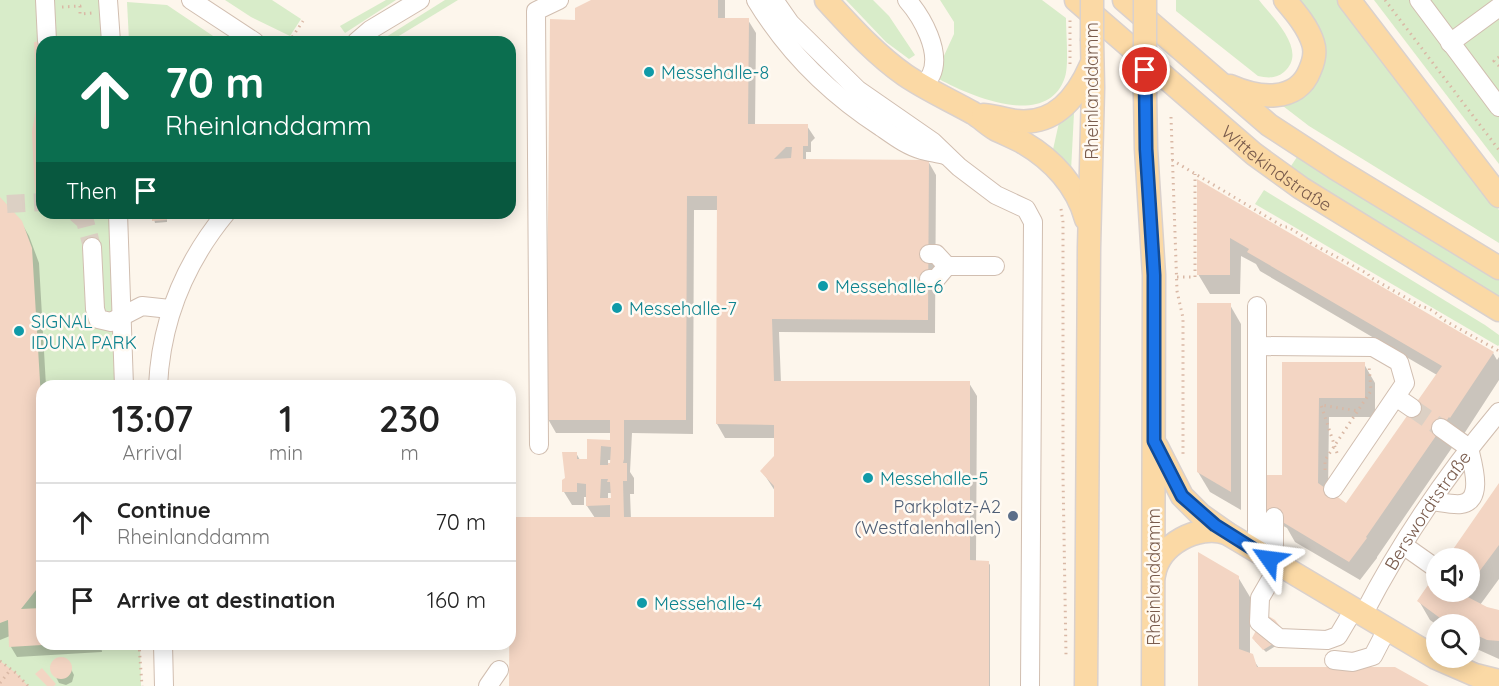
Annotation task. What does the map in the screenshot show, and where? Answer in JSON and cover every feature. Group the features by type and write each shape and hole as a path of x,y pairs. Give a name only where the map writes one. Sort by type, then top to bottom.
{"main road":[{"path":"826,0 879,55 923,87 1024,143 1053,165 1074,191 1083,207 1089,238"},
{"name":"Rheinlanddamm","path":"1086,686 1089,238 1093,88 1081,67 1092,41 1092,0"},
{"name":"Wittekindstraße","path":"1124,0 1269,125 1499,268"},
{"name":"Rheinlanddamm","path":"1145,0 1146,149 1154,275 1153,686"},
{"path":"1216,80 1246,93 1278,96 1290,92 1307,78 1314,60 1312,41 1302,21 1285,0"},
{"path":"1348,0 1499,196"},
{"name":"Wittekindstraße","path":"1073,11 1254,154 1301,188 1499,310"},
{"path":"973,113 1016,121 1043,118 1064,108 1072,100 1084,81 1081,67"},
{"path":"1254,154 1274,162 1286,156 1286,145 1281,136 1269,125"},
{"path":"1154,441 1182,496 1201,514 1228,534 1426,652"},
{"path":"1153,579 1155,567 1167,551 1188,536 1208,530 1228,534"},
{"path":"1448,668 1469,686"},
{"path":"1459,668 1499,681"}],"street":[{"path":"45,0 47,36"},
{"path":"108,0 111,36"},
{"path":"191,0 246,36"},
{"path":"363,36 420,0"},
{"path":"539,445 536,11 559,0"},
{"path":"756,0 798,58 837,96 910,145 921,150 947,155"},
{"path":"774,0 790,23 858,90 933,142 959,167 996,195 1026,209 1033,222 1030,686"},
{"path":"907,0 925,26 933,53 932,74 923,87"},
{"path":"1419,0 1499,106"},
{"path":"1450,42 1499,7"},
{"path":"118,219 124,380"},
{"path":"158,380 160,357 170,309 187,272 222,219"},
{"path":"92,247 95,309 98,319 111,322 142,306 170,309"},
{"path":"929,254 936,254 947,266 995,266"},
{"path":"929,279 936,279 947,266"},
{"path":"1257,306 1257,536 1268,558"},
{"path":"1257,346 1373,347 1399,362 1405,383 1333,489"},
{"path":"1396,397 1412,408"},
{"name":"Berswordtstraße","path":"1371,619 1403,545 1469,448 1498,414"},
{"path":"1432,501 1461,504 1471,498 1474,492 1475,473 1469,448 1441,428"},
{"path":"1274,517 1274,546 1268,558 1260,598 1259,622 1279,638 1327,640 1371,619"},
{"path":"1403,545 1426,561"},
{"path":"1336,656 1365,651 1371,619"},
{"path":"163,650 164,686"},
{"path":"488,686 499,670"}],"path":[{"path":"1385,0 1499,150"},
{"path":"64,6 80,6"},
{"path":"1073,11 1081,67"},
{"path":"293,36 303,21"},
{"path":"1499,57 1494,61 1499,66"},
{"path":"1171,117 1177,291 1183,318 1183,464"},
{"path":"1172,160 1421,308 1425,307 1440,316 1442,320 1499,351"},
{"path":"1177,277 1195,277 1196,174"},
{"path":"1059,202 1063,222 1066,665"},
{"path":"1333,489 1325,481 1325,460 1371,391 1367,347"},
{"path":"1344,473 1321,405 1358,411"},
{"path":"139,650 142,686"},
{"path":"0,661 28,686"},
{"path":"0,683 11,669"}],"green space":[{"path":"0,0 108,0 110,36 36,36 36,219 119,219 127,380 36,380 36,650 140,650 141,686 0,686"},
{"path":"225,0 272,0 301,19 290,36 251,17"},
{"path":"386,0 396,0 345,33 340,26"},
{"path":"445,0 458,0 399,36 388,36"},
{"path":"846,0 873,0 889,16 915,55 909,59 886,42"},
{"path":"940,0 1042,0 1066,18 1066,72 1056,93 1042,102 1026,105 1007,104 988,100 939,79 942,60 954,34 954,22"},
{"path":"1176,0 1259,0 1286,34 1291,44 1291,64 1278,76 1258,76 1176,11"},
{"path":"1297,0 1341,0 1499,210 1499,243 1309,126 1283,106 1294,102 1311,88"},
{"path":"1374,0 1499,0 1499,164"},
{"path":"127,2 167,5 213,36 129,36"},
{"path":"1074,111 1071,171 1052,154 1060,118"},
{"path":"1297,157 1499,279 1499,298 1289,169"},
{"path":"1264,190 1485,325 1499,335 1499,345 1255,204"}],"building":[{"path":"591,0 718,0 718,18 749,18 748,124 808,124 808,146 803,146 803,159 929,160 928,320 772,319 774,381 970,381 970,560 989,561 989,686 509,686 509,650 516,650 516,517 610,517 610,505 586,506 586,484 577,483 577,492 562,492 562,480 565,478 562,452 577,452 577,459 587,459 587,439 610,440 610,420 546,420 550,19 575,20 575,8","holes":["786,147 792,147 791,158 774,159","687,196 717,196 716,424 774,425 774,456 760,471 774,486 774,517 624,517 623,481 627,481 627,463 623,463 624,420 686,420","601,446 611,447 608,465 600,465","601,479 608,479 607,482 610,482 611,498 600,498"]},
{"path":"34,42 36,42 36,82"},
{"path":"36,108 35,193 32,132"},
{"path":"1197,179 1494,352 1349,562 1266,512 1266,475 1282,475 1282,362 1365,362 1365,398 1319,398 1318,483 1346,503 1442,366 1247,252 1249,249 1230,238 1230,275 1197,275"},
{"name":"SIGNAL IDUNA PARK","path":"0,197 22,221 32,248 40,380 36,380 36,590 21,609 36,608 36,645 9,647 8,620 0,623"},
{"path":"1197,303 1231,303 1231,492 1197,472"},
{"path":"1499,483 1499,545 1480,571 1480,548 1454,548"},
{"path":"1198,552 1239,576 1239,649 1253,654 1257,667 1395,667 1429,686 1198,686"},
{"path":"1426,588 1426,602 1477,602 1499,610 1499,641 1480,637 1480,614 1435,614 1417,601"},
{"path":"1265,614 1275,620 1287,635 1263,650 1252,638"},
{"path":"61,657 71,664 72,668 65,678 61,679 51,672 50,668 57,658"},
{"path":"0,661 16,673 28,686 0,686"},
{"path":"42,668 56,684 54,686 47,686 35,674"}],"tunnel":[{"path":"7,204 36,202"},
{"path":"83,219 92,247"},
{"path":"1412,408 1441,428"}],"place":[{"name":"Messehalle-8","path":"649,72"},
{"name":"Messehalle-6","path":"823,286"},
{"name":"Messehalle-7","path":"617,308"},
{"name":"SIGNAL IDUNA PARK","path":"19,331"},
{"name":"Messehalle-5","path":"868,478"},
{"name":"Parkplatz-A2 (Westfalenhallen)","path":"1013,516"},
{"name":"Messehalle-4","path":"642,603"}],"route":[{"path":"1145,70 1146,149 1154,275 1154,441 1164,458 1173,483 1182,496 1215,525 1269,559"}]}
